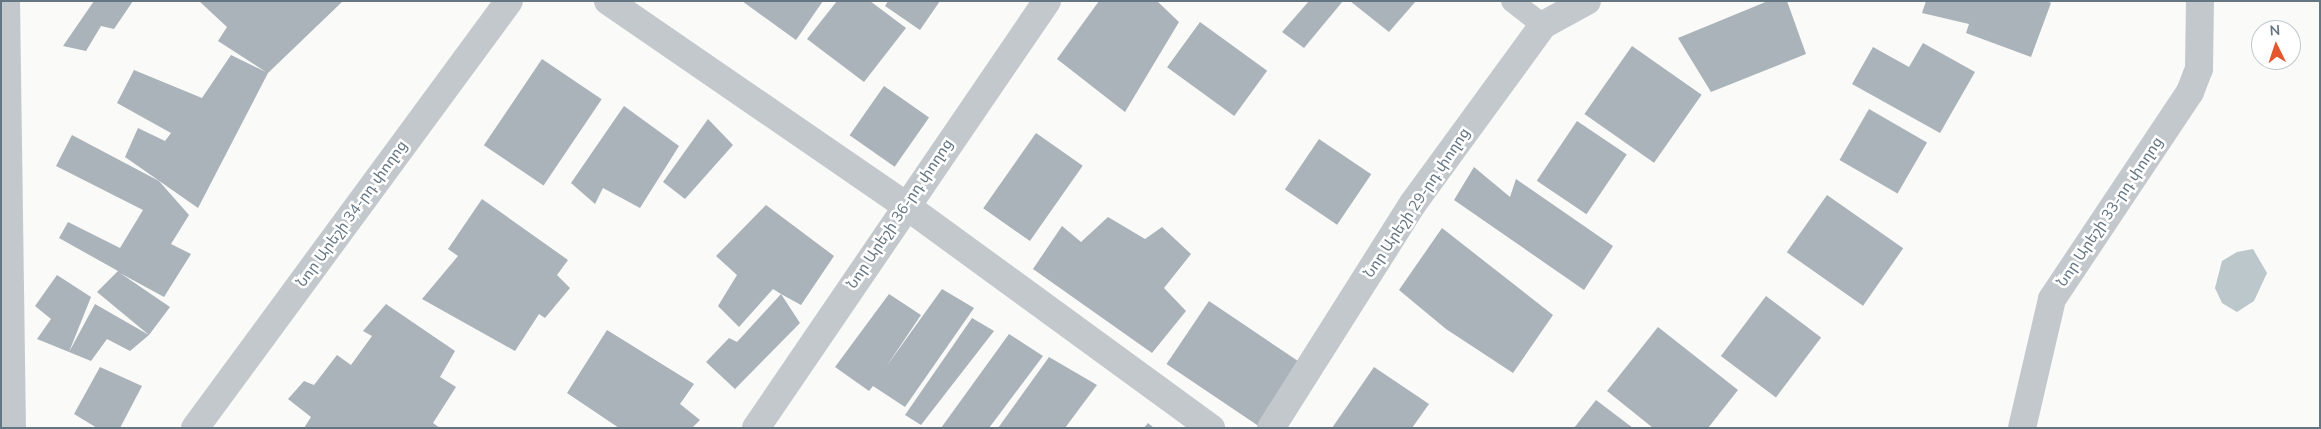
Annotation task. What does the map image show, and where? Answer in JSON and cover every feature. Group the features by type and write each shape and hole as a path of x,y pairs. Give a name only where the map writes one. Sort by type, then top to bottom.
{"street":[{"path":"6,1 12,428"},
{"name":"Նոր Արեշի 34-րդ փողոց","path":"195,428 509,1"},
{"path":"608,1 905,205 1211,428"},
{"name":"Նոր Արեշի 36-րդ փողոց","path":"756,428 905,205 1047,1"},
{"name":"Նոր Արեշի 29-րդ փողոց","path":"1271,428 1414,202 1543,25 1587,1"},
{"name":"Նոր Արեշի 33-րդ փողոց","path":"2022,428 2052,299 2190,92 2199,69 2200,1"}],"lane":[{"path":"1512,1 1543,25"}],"shaded area":[{"path":"2253,249 2267,273 2254,301 2237,312 2222,303 2215,288 2222,261 2237,252"}],"building":[{"path":"94,1 133,1 114,29 101,26 86,51 63,46"},
{"path":"199,1 343,1 268,73 198,208 125,157 138,128 165,141 171,133 117,103 134,70 202,98 231,55 266,72 218,41 227,27"},
{"path":"742,1 823,1 796,40"},
{"path":"837,1 870,1 906,28 864,82 807,39"},
{"path":"888,1 940,1 920,30 885,6"},
{"path":"1099,1 1157,1 1179,22 1125,112 1057,59"},
{"path":"1309,1 1343,1 1304,48 1282,32"},
{"path":"1350,1 1416,1 1389,32"},
{"path":"1768,1 1787,1 1806,54 1711,92 1678,38"},
{"path":"1926,1 2047,1 2051,3 2031,57 1966,33 1969,24 1922,13"},
{"path":"1200,22 1267,71 1234,116 1167,67"},
{"path":"1923,43 1975,72 1940,133 1852,84 1873,47 1909,67"},
{"path":"1632,46 1702,95 1654,163 1584,114"},
{"path":"542,59 602,99 544,185 484,145"},
{"path":"884,86 929,118 895,167 850,135"},
{"path":"624,106 679,146 640,208 603,188 595,204 571,183"},
{"path":"1869,109 1927,142 1898,194 1840,160"},
{"path":"708,119 733,145 685,199 663,182"},
{"path":"1577,121 1627,155 1586,214 1537,181"},
{"path":"1036,133 1083,166 1030,241 983,208"},
{"path":"72,135 159,181 189,215 171,244 191,254 164,297 120,273 170,307 149,335 97,292 118,271 59,238 68,222 120,248 143,210 56,166"},
{"path":"1319,139 1371,174 1337,225 1285,190"},
{"path":"1474,167 1510,197 1516,179 1613,246 1584,290 1454,200"},
{"path":"1827,195 1903,248 1863,306 1787,252"},
{"path":"482,199 568,260 557,275 570,288 545,318 539,314 515,351 422,299 458,256 448,249"},
{"path":"766,205 834,256 801,305 773,289 739,327 718,306 737,275 716,256"},
{"path":"1108,217 1145,239 1162,227 1191,254 1164,288 1186,311 1152,353 1033,269 1062,226 1081,242"},
{"path":"1442,228 1553,315 1513,373 1446,329 1399,290"},
{"path":"57,275 91,297 69,352 37,339 51,319 35,306"},
{"path":"942,289 974,308 905,407 873,386 869,391 835,367 889,294 921,315 886,367"},
{"path":"781,294 800,323 735,389 706,362 729,338 737,342"},
{"path":"1766,296 1821,338 1776,397 1721,356"},
{"path":"1209,301 1301,363 1259,426 1167,364"},
{"path":"95,304 149,335 130,351 107,339 91,361 69,352"},
{"path":"386,304 455,351 440,377 456,387 433,423 440,428 304,428 311,417 288,399 304,381 314,385 337,355 351,365 372,336 363,331"},
{"path":"972,318 994,331 921,425 905,415"},
{"path":"1658,327 1738,390 1708,428 1653,428 1607,391"},
{"path":"607,330 694,384 680,404 700,420 692,428 619,428 567,393"},
{"path":"1009,334 1043,356 989,428 941,428"},
{"path":"1049,357 1097,385 1065,428 998,428"},
{"path":"100,367 142,386 120,428 97,428 74,414"},
{"path":"1374,367 1429,404 1412,428 1332,428"},
{"path":"1596,400 1633,428 1574,428"},
{"path":"1148,423 1154,428 1144,428"}]}
